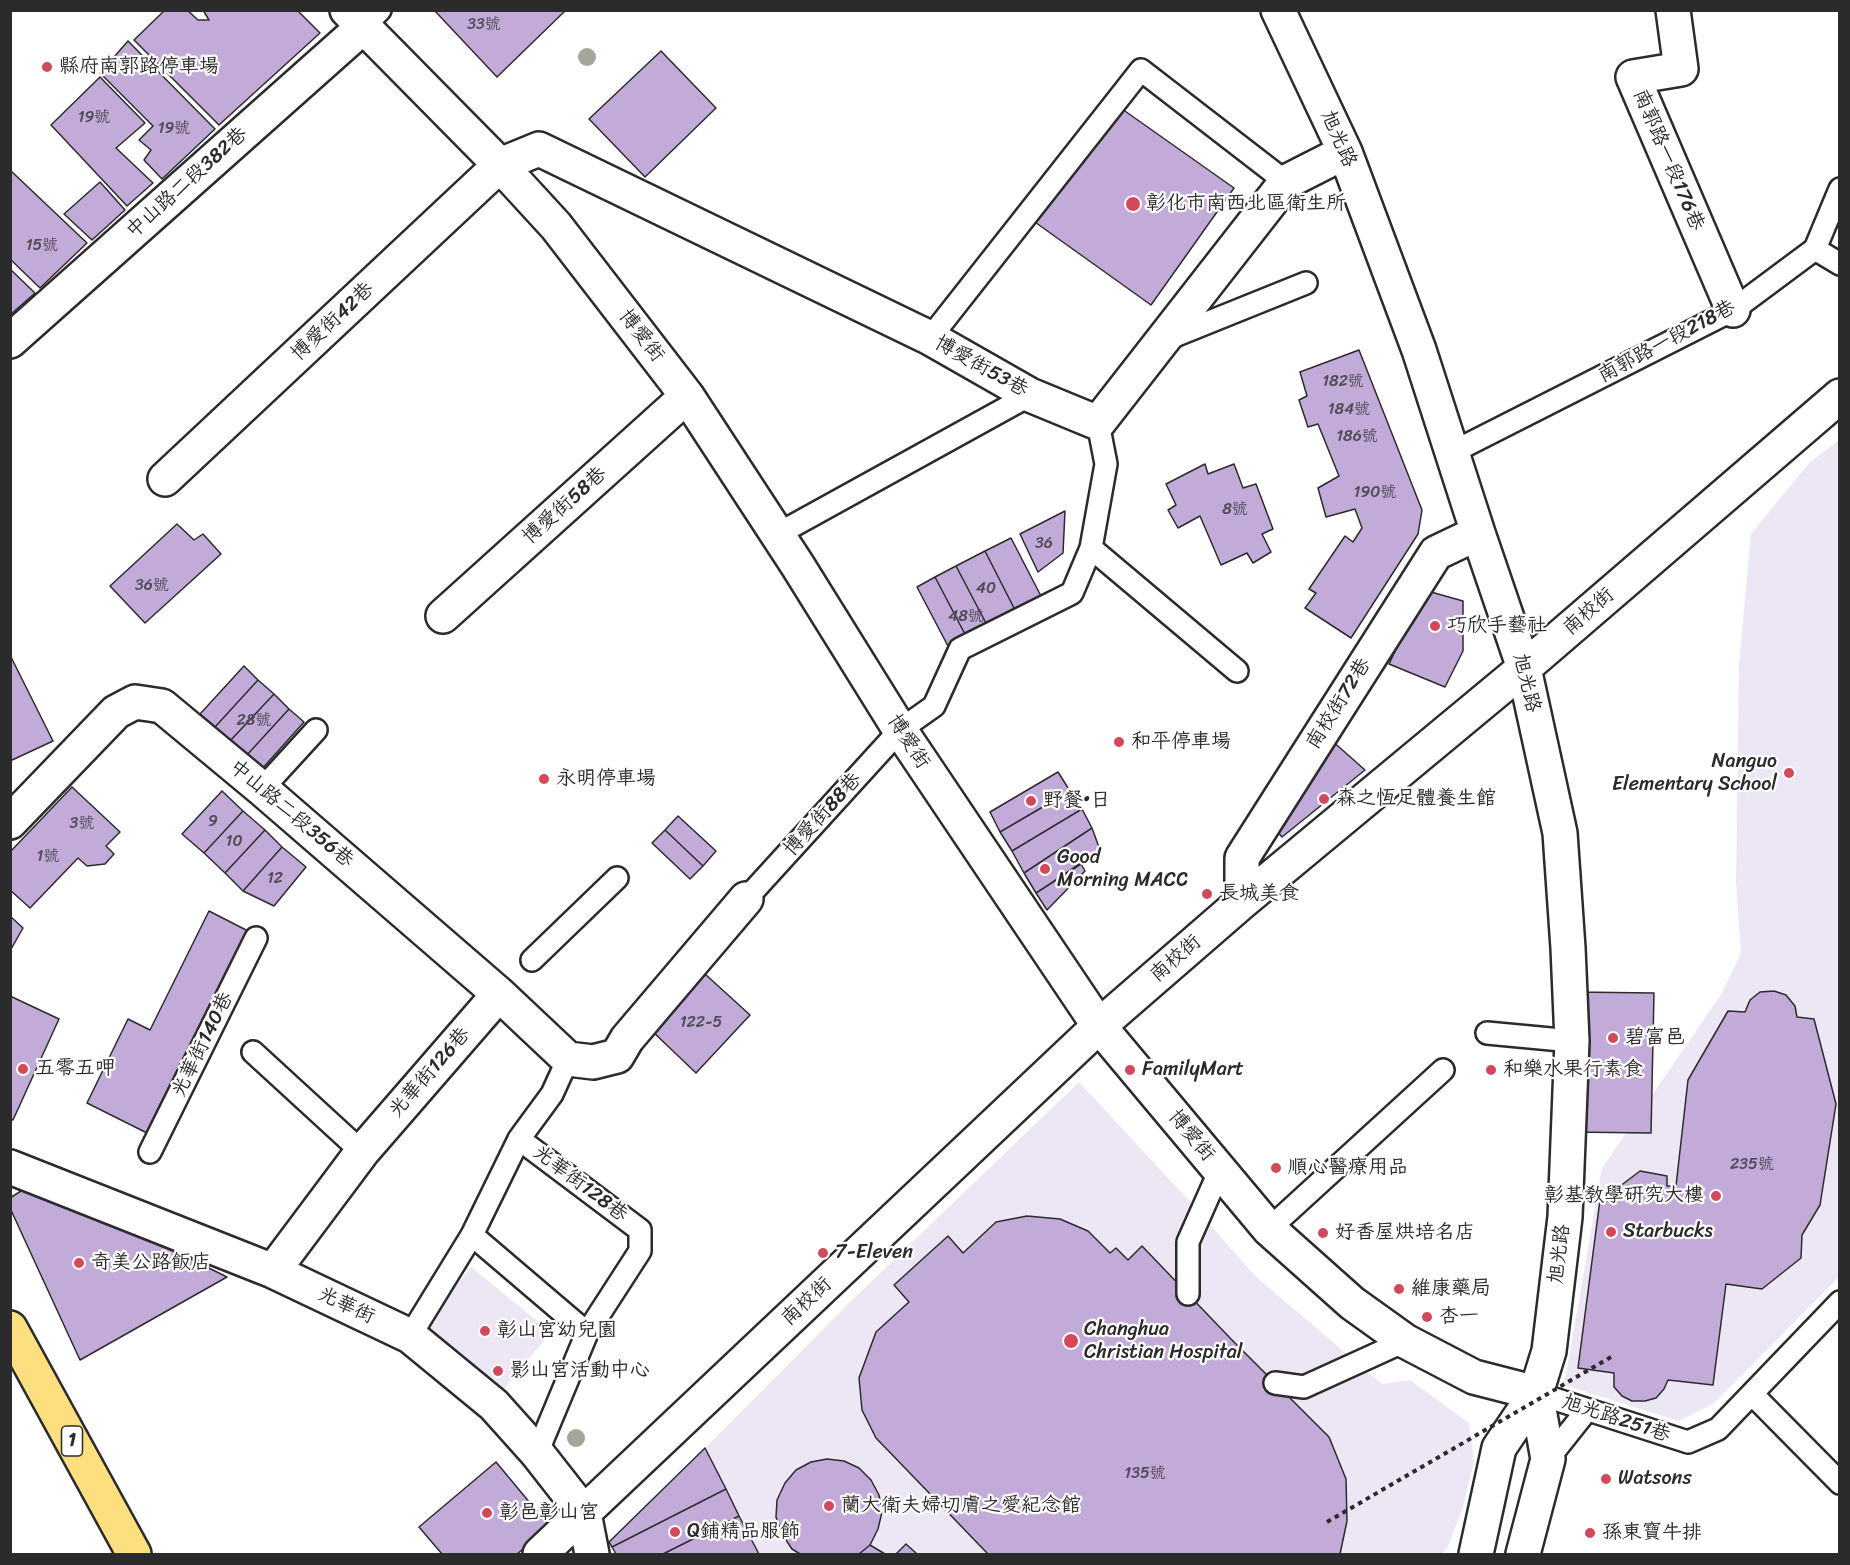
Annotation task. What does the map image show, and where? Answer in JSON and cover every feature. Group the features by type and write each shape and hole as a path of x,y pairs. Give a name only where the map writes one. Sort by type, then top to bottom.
{"main road":[{"name":"1","path":"10,1328 134,1554"}],"street":[{"name":"旭光路","path":"1278,10 1345,152 1419,350 1524,668 1560,833 1572,1041 1565,1217 1549,1351 1536,1393 1499,1448 1476,1554"},
{"name":"南郭路一段176巷","path":"1673,10 1682,69 1633,77 1733,310"},
{"name":"博愛街","path":"364,16 556,225 687,396 778,534 900,730 1099,1026 1269,1229 1352,1303 1405,1341 1474,1377 1536,1393"},
{"name":"中山路二段382巷","path":"10,341 364,16"},
{"name":"博愛街53巷","path":"500,165 539,149 930,338 1030,395 1098,423"},
{"path":"1098,423 1286,182 1345,152"},
{"name":"博愛街42巷","path":"165,479 500,165"},
{"name":"博愛街58巷","path":"443,616 687,396"},
{"name":"南校街","path":"540,1554 1099,1026 1242,902 1524,668 1839,396"},
{"name":"南校街72巷","path":"1242,902 1242,858 1423,572 1436,553 1478,533"},
{"name":"中山路二段356巷","path":"10,822 116,712 135,702 162,706 499,993 568,1059"},
{"path":"568,1059 593,1062 617,1056 627,1040 746,899"},
{"name":"光華街126巷","path":"273,1271 362,1152 499,993"},
{"name":"光華街","path":"10,1167 273,1271 410,1336 494,1405 537,1453 563,1475 584,1513 592,1554"},
{"name":"旭光路","path":"1523,1554 1548,1459 1536,1393"}],"lane":[{"path":"930,338 1141,70 1286,182"},
{"path":"1839,189 1815,249 1839,264"},
{"name":"南郭路一段218巷","path":"1453,452 1733,310 1815,249"},
{"path":"1164,341 1306,283"},
{"path":"778,534 1030,395"},
{"path":"900,730 934,706 960,649 1072,593 1090,548 1106,464 1098,423"},
{"path":"1090,548 1237,671"},
{"path":"262,789 316,730"},
{"name":"博愛街88巷","path":"746,899 900,730"},
{"path":"532,960 616,878"},
{"name":"光華街140巷","path":"150,1152 256,938"},
{"path":"1487,1032 1572,1041"},
{"path":"253,1052 362,1152"},
{"name":"光華街128巷","path":"410,1336 472,1235 519,1139 552,1094 568,1059"},
{"path":"1269,1229 1443,1070"},
{"name":"光華街128巷","path":"519,1139 640,1230 640,1251 588,1333"},
{"path":"1188,1294 1188,1242 1220,1170"},
{"path":"472,1235 588,1333 537,1453"},
{"name":"旭光路251巷","path":"1536,1393 1688,1442 1718,1429 1839,1302"},
{"path":"1275,1383 1304,1387 1405,1341"},
{"path":"1752,1395 1839,1483"},
{"path":"1548,1459 1587,1410"}],"path":[{"path":"1327,1522 1611,1357"}],"shaded area":[{"path":"1839,440 1839,1277 1713,1404 1679,1421 1564,1385 1602,1168 1722,993 1741,953 1736,882 1739,664 1751,534 1809,463"},
{"name":"Changhua Christian Hospital","path":"1079,1082 1193,1205 1254,1275 1382,1384 1410,1380 1469,1423 1474,1462 1463,1507 1448,1547 1442,1554 663,1554 739,1516 705,1448 851,1301"},
{"name":"彰山宮幼兒園","path":"471,1267 551,1332 500,1394 420,1329"}],"building":[{"path":"165,10 187,10 198,20 209,20 203,10 297,10 320,33 219,125 134,40"},
{"path":"434,10 566,10 497,77"},
{"path":"128,41 215,129 162,179 144,160 151,150 139,140 153,126 100,73"},
{"path":"661,51 716,108 645,177 589,119"},
{"path":"100,77 145,123 116,148 153,183 127,206 51,125"},
{"name":"彰化市南西北區衛生所","path":"1115,104 1234,188 1151,305 1032,220"},
{"path":"10,170 87,243 40,288 10,259"},
{"path":"100,182 125,210 92,240 64,214"},
{"path":"10,269 35,293 10,315"},
{"path":"1359,350 1422,510 1418,534 1351,638 1305,608 1316,593 1309,589 1345,536 1353,542 1362,528 1355,509 1326,517 1318,488 1339,476 1318,424 1308,427 1299,400 1307,396 1300,372"},
{"path":"1205,464 1208,474 1234,464 1243,488 1256,484 1273,529 1262,534 1271,552 1253,563 1247,553 1221,565 1200,516 1178,528 1168,510 1176,505 1166,484"},
{"path":"1065,511 1063,553 1038,572 1020,534"},
{"path":"177,524 194,540 203,534 221,554 145,623 110,586"},
{"path":"1011,538 1042,598 1016,612 985,551"},
{"path":"985,551 1016,612 988,627 956,566"},
{"path":"956,566 988,627 967,638 935,577"},
{"path":"935,577 967,638 949,648 917,587"},
{"name":"巧欣手藝社","path":"1424,590 1463,601 1463,651 1445,687 1389,664"},
{"path":"10,655 53,741 10,761"},
{"path":"244,666 258,680 215,727 200,714"},
{"path":"258,680 274,694 230,741 215,727"},
{"path":"274,694 289,709 246,756 230,741"},
{"path":"289,709 304,722 261,770 246,756"},
{"path":"1330,739 1365,770 1282,837 1275,829"},
{"name":"野餐•日","path":"1058,772 1070,791 1000,832 990,812"},
{"path":"72,787 120,832 106,846 114,854 105,864 87,866 78,858 30,908 10,890 10,852"},
{"path":"222,791 243,811 204,853 182,834"},
{"path":"1070,791 1082,809 1012,851 1000,832"},
{"path":"1082,809 1092,828 1024,873 1012,851"},
{"path":"243,811 265,830 225,873 204,853"},
{"path":"678,816 716,851 703,866 665,830"},
{"path":"1092,828 1100,850 1036,893 1024,873"},
{"path":"265,830 282,847 243,891 225,873"},
{"path":"665,830 703,866 690,879 652,843"},
{"path":"282,847 306,867 274,906 243,891"},
{"path":"1081,864 1085,871 1047,910 1036,893"},
{"path":"209,911 250,932 149,1134 87,1103 128,1019 150,1030"},
{"path":"10,916 23,928 10,951"},
{"path":"705,974 750,1015 696,1073 652,1031"},
{"name":"彰基教學研究大樓","path":"1774,991 1786,995 1795,1006 1797,1017 1814,1019 1836,1104 1820,1205 1802,1235 1801,1258 1762,1289 1726,1284 1713,1385 1668,1380 1656,1398 1632,1401 1622,1396 1614,1387 1614,1373 1578,1368 1600,1200 1610,1201 1611,1193 1640,1171 1667,1176 1667,1186 1676,1186 1688,1080 1728,1011 1745,1012 1750,1000 1760,992"},
{"name":"碧富邑","path":"1575,992 1654,993 1651,1133 1571,1132"},
{"name":"五零五呷","path":"10,996 59,1019 13,1120 10,1119"},
{"path":"35,1182 227,1277 80,1360 10,1208 10,1198"},
{"path":"1027,1216 1060,1219 1088,1231 1110,1253 1116,1248 1128,1260 1142,1246 1329,1437 1346,1479 1347,1521 1340,1554 988,1554 876,1438 862,1410 859,1378 876,1332 909,1302 894,1285 948,1236 963,1253 996,1222"},
{"path":"705,1448 726,1489 612,1547 609,1542"},
{"name":"蘭大衛夫婦切膚之愛紀念館","path":"827,1459 844,1461 859,1468 871,1480 879,1495 882,1512 878,1529 870,1545 859,1554 800,1554 792,1549 782,1534 776,1517 777,1500 785,1483 796,1470 811,1462"},
{"name":"彰邑彰山宮","path":"496,1462 550,1527 517,1554 442,1554 419,1527"},
{"name":"Q鋪精品服飾","path":"726,1489 739,1516 663,1554 616,1554 612,1547"},
{"path":"739,1516 759,1554 663,1554"},
{"path":"906,1544 917,1554 896,1554"},
{"path":"870,1545 885,1554 859,1554"}],"place":[{"name":"縣府南郭路停車場","path":"47,67"},
{"name":"彰化市南西北區衛生所","path":"1133,204"},
{"name":"巧欣手藝社","path":"1435,626"},
{"name":"和平停車場","path":"1119,742"},
{"name":"Nanguo Elementary School","path":"1789,773"},
{"name":"永明停車場","path":"544,779"},
{"name":"森之恆足體養生館","path":"1324,799"},
{"name":"野餐•日","path":"1031,801"},
{"name":"Good Morning MACC","path":"1045,869"},
{"name":"長城美食","path":"1207,894"},
{"name":"碧富邑","path":"1613,1038"},
{"name":"五零五呷","path":"23,1069"},
{"name":"FamilyMart","path":"1130,1070"},
{"name":"和樂水果行素食","path":"1491,1070"},
{"name":"順心醫療用品","path":"1276,1168"},
{"name":"彰基教學研究大樓","path":"1716,1196"},
{"name":"Starbucks","path":"1611,1232"},
{"name":"好香屋烘培名店","path":"1323,1233"},
{"name":"7-Eleven","path":"823,1253"},
{"name":"奇美公路飯店","path":"79,1263"},
{"name":"維康藥局","path":"1399,1289"},
{"name":"杏一","path":"1427,1317"},
{"name":"彰山宮幼兒園","path":"485,1331"},
{"name":"Changhua Christian Hospital","path":"1071,1341"},
{"name":"影山宮活動中心","path":"498,1371"},
{"name":"Watsons","path":"1606,1479"},
{"name":"蘭大衛夫婦切膚之愛紀念館","path":"829,1506"},
{"name":"彰邑彰山宮","path":"487,1513"},
{"name":"Q鋪精品服飾","path":"675,1532"},
{"name":"孫東寶牛排","path":"1590,1533"}]}
